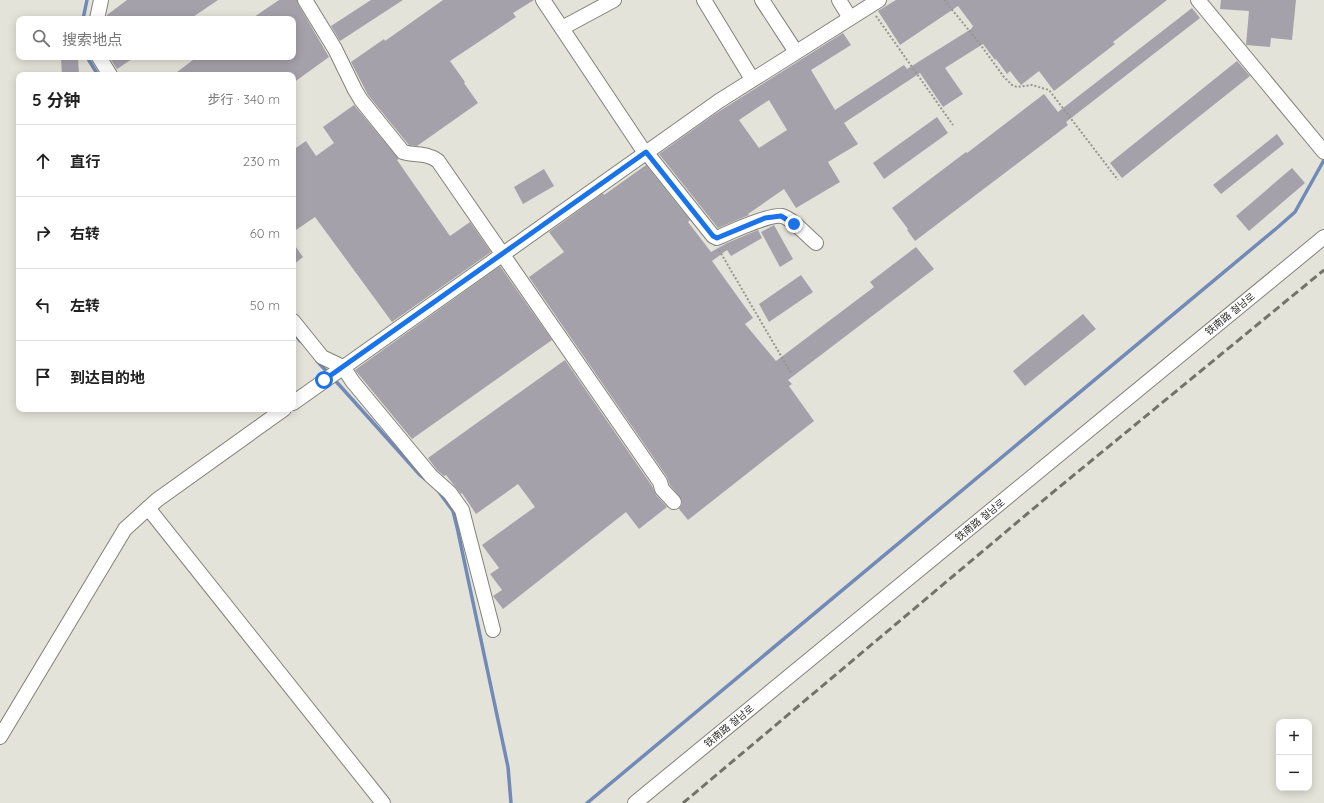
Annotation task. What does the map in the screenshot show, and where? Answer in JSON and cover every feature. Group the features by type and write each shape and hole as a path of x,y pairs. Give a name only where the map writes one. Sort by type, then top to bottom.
{"street":[{"path":"97,16 100,0"},
{"path":"305,0 335,49 361,100 403,152 429,156 438,161 660,482 662,489 674,502"},
{"path":"543,0 646,152 713,236 717,238 765,218 781,216 794,224 816,243"},
{"path":"562,28 614,0"},
{"path":"704,0 752,79"},
{"path":"762,0 796,52"},
{"path":"839,0 850,18"},
{"path":"1198,0 1323,151"},
{"path":"296,401 646,152 752,79 874,3"},
{"path":"101,60 108,72"},
{"name":"铁南路 철남로","path":"635,803 1324,237"},
{"path":"296,325 334,373 353,382 431,476 450,493 462,510 493,630"},
{"path":"0,737 125,529 157,500 280,412"},
{"path":"148,508 383,803"}],"path":[{"path":"944,0 1004,77 1012,85 1017,87 1032,85 1048,90 1118,180"},
{"path":"874,3 952,125"},
{"path":"713,236 716,244 791,373"}],"building":[{"path":"127,0 218,0 194,16 107,15"},
{"path":"279,0 297,0 329,57 296,81 296,72 177,72 193,60 296,60 296,16 255,16"},
{"path":"371,0 403,0 340,41 331,26"},
{"path":"443,0 534,0 513,13 516,17 450,61 478,103 417,146 409,145 368,95 351,62 384,39 385,41"},
{"path":"896,0 1167,0 1113,42 1115,44 1054,91 1039,71 1021,85 1010,71 1007,74 983,44 945,68 963,94 943,107 920,73 844,123 858,144 828,162 840,182 796,208 784,189 748,214 749,215 718,228 659,154 715,114 843,33 851,45 811,70 835,110 904,65 907,69 971,29 973,26 958,6 900,45 878,11","holes":["769,100 787,130 759,148 739,120"]},
{"path":"1221,0 1296,0 1292,40 1271,38 1270,47 1246,45 1249,11 1220,9"},
{"path":"1192,8 1200,18 1066,122 1068,125 915,241 892,208 1044,94 1058,112"},
{"path":"61,60 78,60 79,72 62,72"},
{"path":"111,60 130,60 117,69"},
{"path":"1237,61 1250,76 1122,178 1110,163"},
{"path":"354,105 399,159 397,160 450,236 470,222 491,252 392,322 315,217 296,230 296,148 306,141 316,156 334,143 323,127"},
{"path":"937,117 948,133 884,179 873,163"},
{"path":"1277,134 1284,144 1221,194 1213,185"},
{"path":"646,165 690,220 688,222 711,252 727,243 758,230 762,238 731,256 727,250 712,261 753,318 745,324 776,361 874,287 870,282 916,247 934,269 788,380 792,384 789,386 814,421 688,520 679,509 682,504 682,500 670,485 667,477 529,277 564,252 549,232 603,193 604,195"},
{"path":"1292,168 1305,183 1249,231 1236,216"},
{"path":"544,169 554,186 523,204 514,187"},
{"path":"774,225 793,259 780,267 761,232"},
{"path":"296,247 303,257 296,263"},
{"path":"500,266 552,340 412,439 355,370"},
{"path":"801,275 813,292 769,322 759,304"},
{"path":"1083,314 1096,329 1025,386 1013,371"},
{"path":"565,360 652,486 656,495 667,507 639,529 626,512 503,609 493,596 502,590 490,574 499,568 482,545 535,507 518,484 476,514 462,493 461,494 446,475 444,476 437,470 428,458"}],"waterway":[{"path":"84,16 87,0"},
{"path":"89,60 96,72"},
{"path":"587,803 1278,227 1295,212 1324,160"},
{"path":"296,336 300,341"},
{"path":"317,361 329,374"},
{"path":"333,378 426,480"},
{"path":"439,492 453,511 457,527 508,767 511,803"}],"railway":[{"path":"683,803 1052,493 1324,270"}],"route":[{"path":"324,380 646,152 713,236 717,238 765,218 781,216 794,224"}]}
